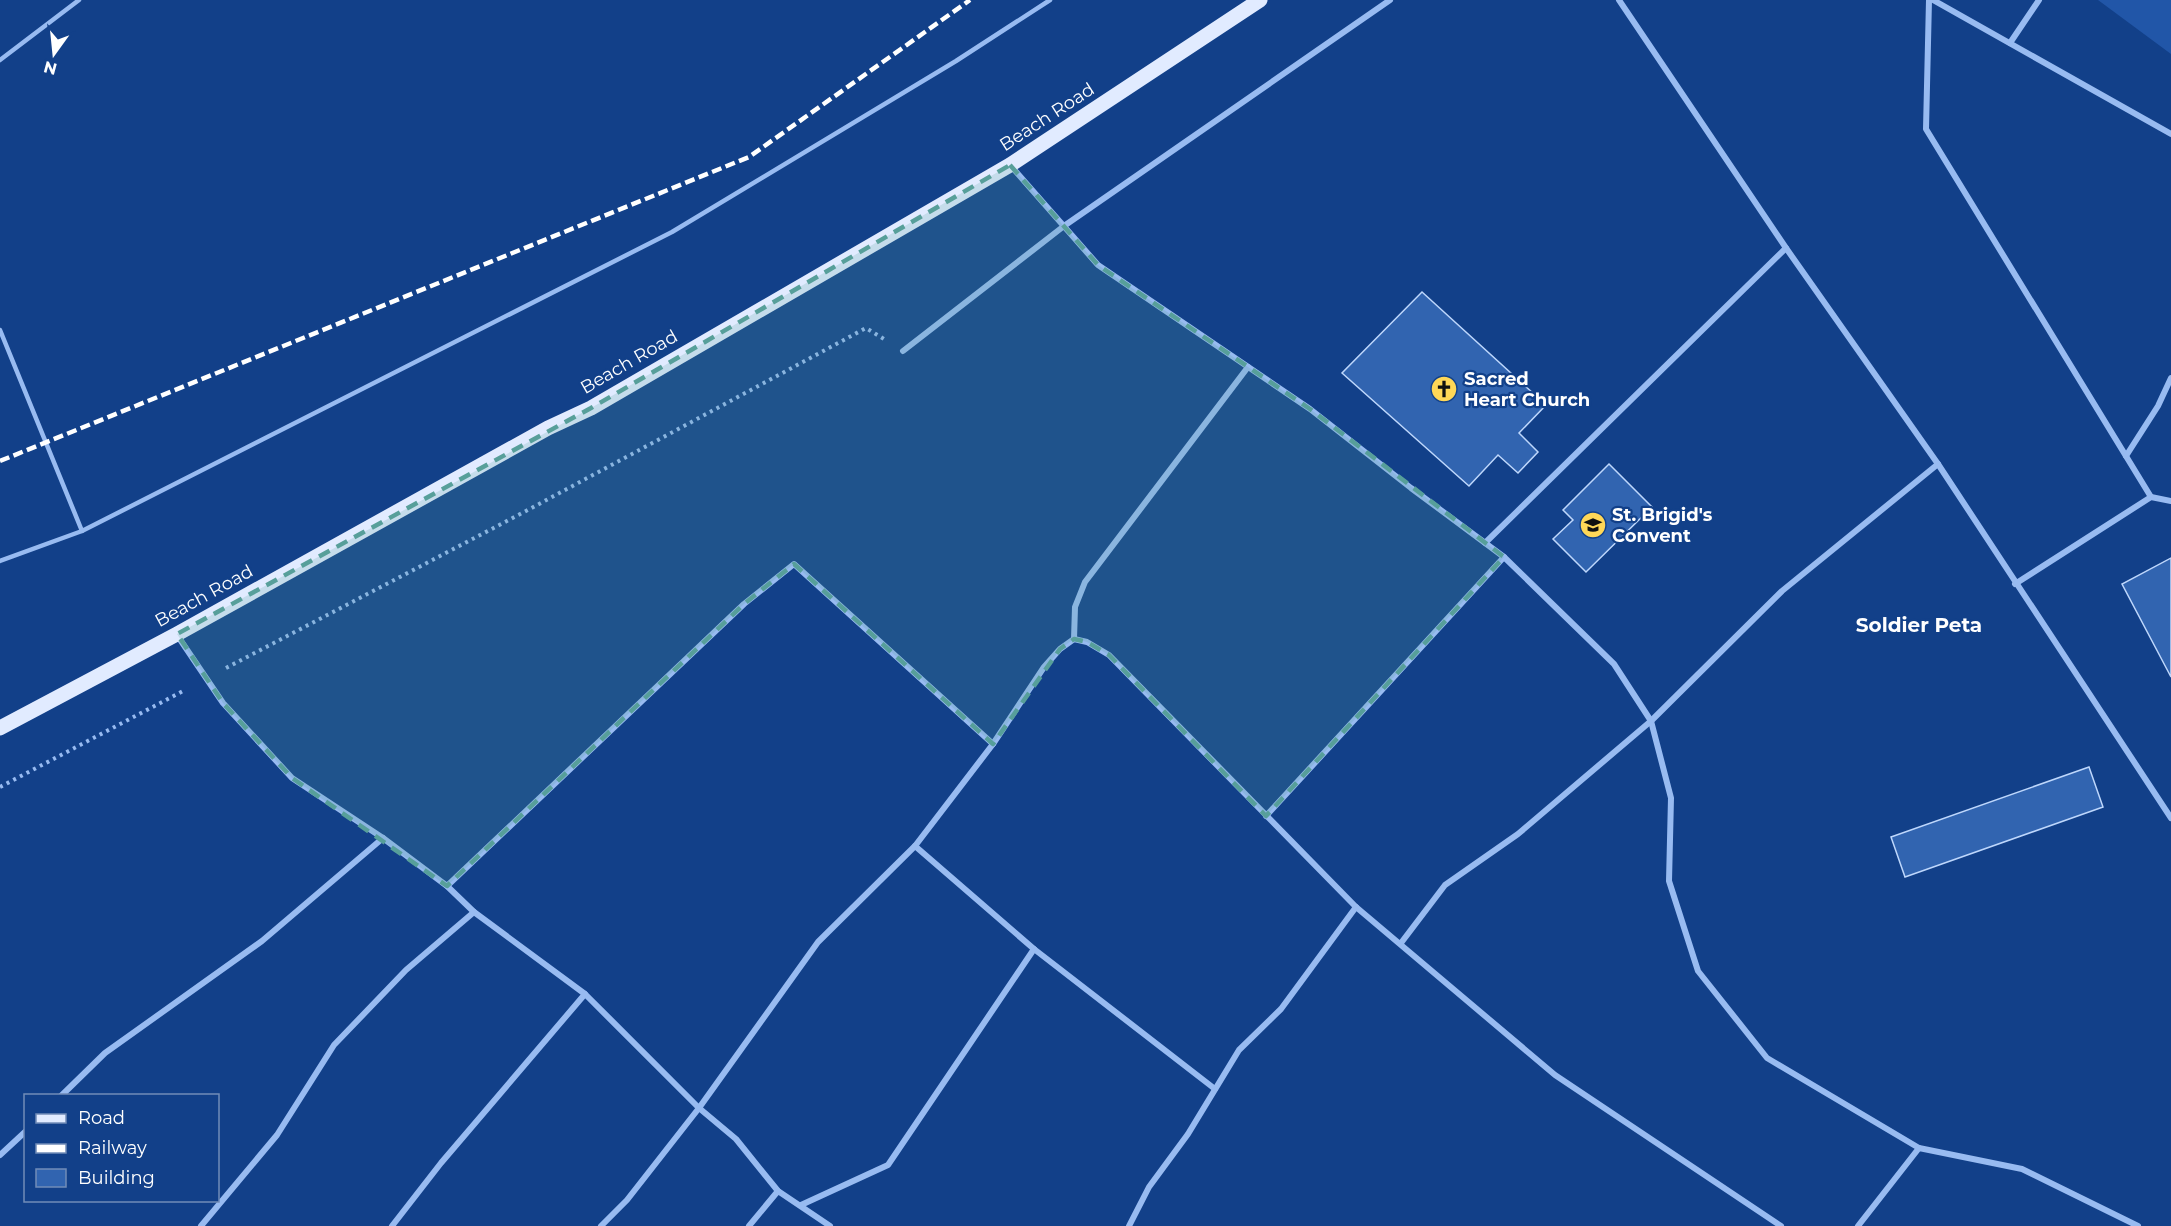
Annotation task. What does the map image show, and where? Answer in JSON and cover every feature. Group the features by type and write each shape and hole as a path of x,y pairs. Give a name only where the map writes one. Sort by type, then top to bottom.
{"main road":[{"name":"Beach Road","path":"0,728 177,634 548,428 591,408 1010,165 1260,0"}],"street":[{"path":"903,351 1064,226 1390,0"},
{"path":"1619,0 1786,248 1938,464 2171,818"},
{"path":"2151,497 1926,129 1931,0 2171,134"},
{"path":"2010,43 2039,0"},
{"path":"1010,165 1098,265 1310,409 1504,557 1614,664 1651,721 1671,798 1669,881 1698,971 1767,1058 1919,1148 2022,1169 2138,1226"},
{"path":"1485,543 1786,248"},
{"path":"1074,639 1075,607 1085,582 1248,367"},
{"path":"2126,456 2158,406 2171,378"},
{"path":"1401,943 1445,885 1518,834 1651,721 1782,591 1938,464"},
{"path":"2015,584 2151,497 2171,501"},
{"path":"1266,816 1504,557"},
{"path":"447,886 744,604 794,564 993,744"},
{"path":"177,634 223,703 292,778 383,838 447,886 474,912 585,994 699,1108 736,1139 778,1191 830,1226"},
{"path":"601,1226 627,1200 699,1108 818,942 915,846 993,744 1044,667 1060,649 1074,639 1087,642 1109,655 1356,907 1555,1075 1780,1226"},
{"path":"63,1094 105,1053 262,941 383,838"},
{"path":"915,846 1034,949 1215,1089"},
{"path":"1129,1226 1149,1187 1188,1134 1239,1050 1281,1009 1356,907"},
{"path":"201,1226 277,1135 334,1045 406,970 474,912"},
{"path":"801,1205 888,1165 1034,949"},
{"path":"392,1226 441,1163 585,994"},
{"path":"0,1155 24,1133"},
{"path":"1858,1226 1919,1148"},
{"path":"749,1226 778,1191"}],"lane":[{"path":"0,60 79,0"},
{"path":"0,561 82,531 672,232 956,61 1050,0"},
{"path":"0,330 82,531"}],"path":[{"path":"0,788 526,511 866,328 903,351"}],"highlighted area":[{"path":"1010,165 1098,265 1310,409 1504,557 1266,816 1109,655 1087,642 1074,639 1060,649 993,744 794,564 744,604 447,886 292,778 223,703 177,634 591,408"}],"shaded area":[{"path":"2098,0 2171,0 2171,54"}],"building":[{"name":"Sacred Heart Church","path":"1422,292 1546,405 1519,433 1538,452 1518,473 1498,455 1469,486 1342,373"},
{"path":"1609,464 1652,507 1586,572 1553,539 1573,520 1563,510"},
{"path":"2171,558 2171,677 2122,584"},
{"path":"2089,767 2103,807 1905,877 1891,837"}],"railway":[{"path":"0,461 749,157 970,0"}],"place":[{"name":"Sacred Heart Church","path":"1444,389"},
{"name":"St. Brigid's Convent","path":"1593,525"}],"district":[{"name":"Soldier Peta","path":"1919,625"}]}
